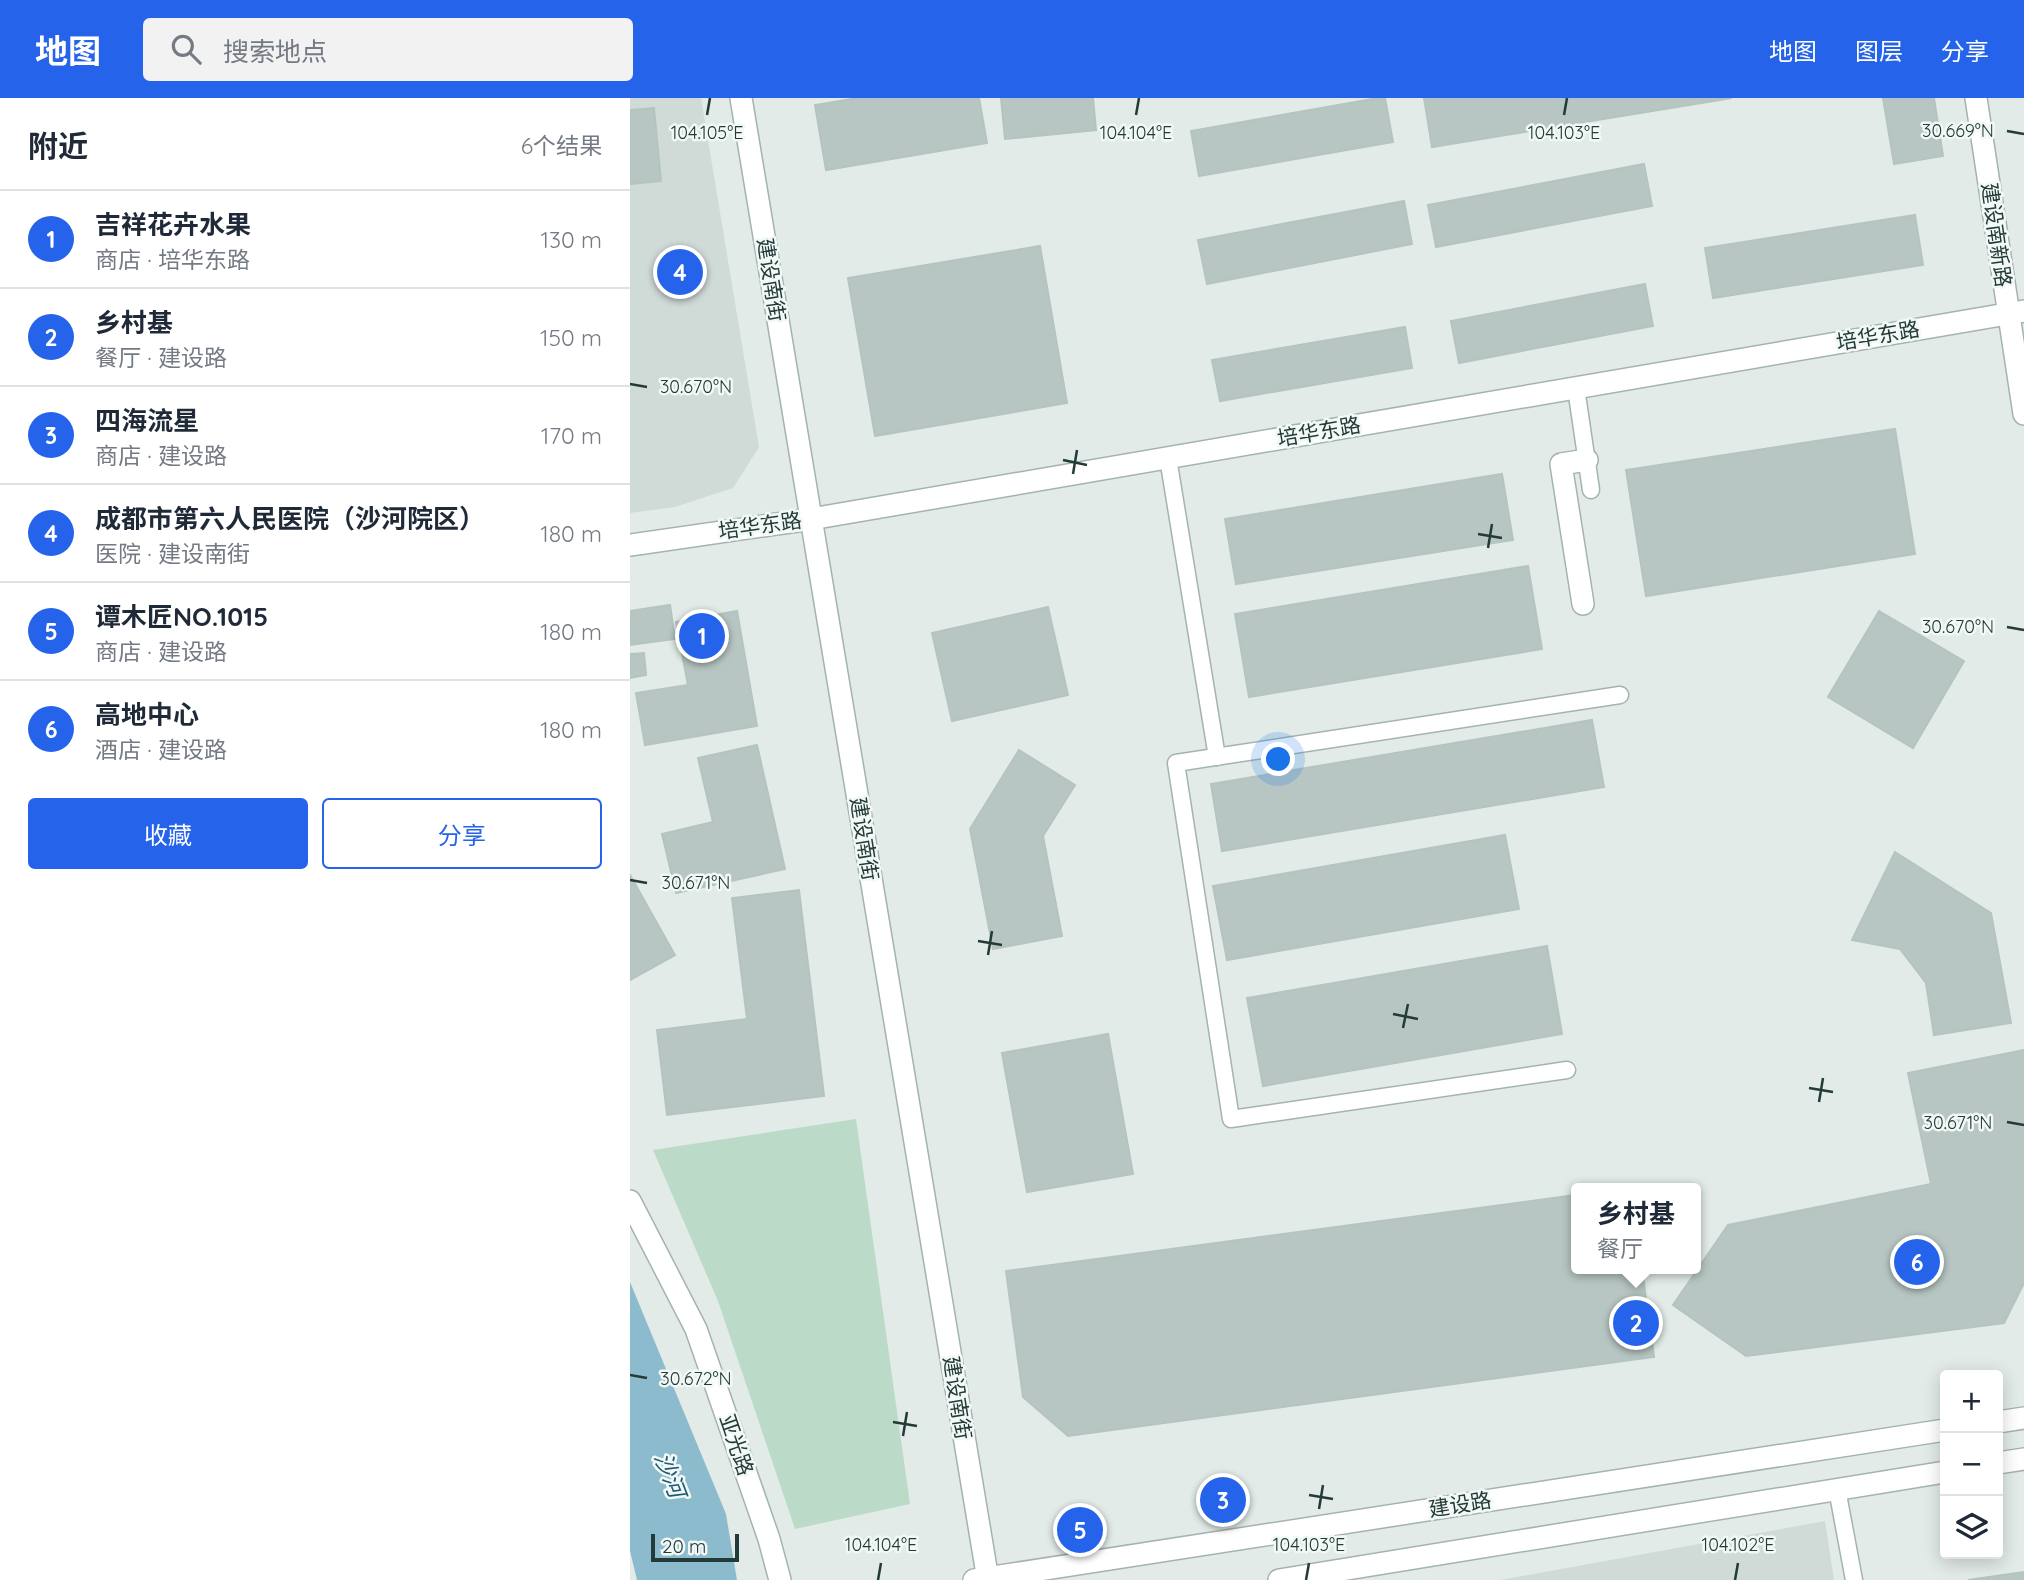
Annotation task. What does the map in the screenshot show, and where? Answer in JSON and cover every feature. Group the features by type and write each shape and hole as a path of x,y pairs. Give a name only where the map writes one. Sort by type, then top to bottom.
{"street":[{"name":"建设南街","path":"741,98 983,1579"},
{"name":"建设南新路","path":"1976,98 2016,312 2024,414"},
{"name":"培华东路","path":"630,545 811,519 2016,312"},
{"path":"1583,604 1561,464 1587,460"},
{"name":"亚光路","path":"630,1201 696,1328 769,1539 779,1580"},
{"path":"2003,1421 2024,1418"},
{"name":"建设路","path":"983,1579 1940,1431"},
{"path":"2003,1462 2024,1459"},
{"path":"1279,1580 1940,1473"}],"lane":[{"path":"1576,388 1591,490"},
{"path":"1168,458 1217,757"},
{"path":"1567,1070 1231,1119 1176,763 1619,695"},
{"path":"1837,1489 1854,1580"}],"shaded area":[{"path":"630,98 701,98 759,447 733,488 675,507 630,513"},
{"path":"1825,1521 1834,1580 1500,1580"}],"green space":[{"path":"856,1119 910,1504 795,1529 718,1301 653,1150"}],"water":[{"name":"沙河","path":"630,1282 726,1514 737,1580 637,1580 630,1551"}],"building":[{"path":"858,98 979,98 987,143 826,170 815,105"},
{"path":"1001,98 1093,98 1096,130 1005,139"},
{"path":"1385,98 1393,142 1199,176 1191,131"},
{"path":"1424,98 1732,98 1432,147"},
{"path":"1883,98 1934,98 1943,156 1894,164"},
{"path":"654,108 661,181 630,184 630,110"},
{"path":"1644,164 1652,206 1436,247 1428,205"},
{"path":"1404,201 1412,244 1207,284 1198,240"},
{"path":"1915,215 1923,265 1713,298 1705,248"},
{"path":"1040,246 1067,403 875,436 848,278"},
{"path":"1645,284 1653,326 1459,363 1451,321"},
{"path":"1405,327 1412,368 1220,401 1212,360"},
{"path":"1895,429 1915,554 1646,596 1626,470"},
{"path":"1502,474 1513,540 1236,584 1225,519"},
{"path":"1528,566 1542,649 1249,697 1235,614"},
{"path":"670,605 675,639 630,645 630,611"},
{"path":"1048,607 1068,695 952,721 932,633"},
{"path":"737,611 757,726 645,745 636,693 688,685 676,622"},
{"path":"1879,611 1964,661 1913,748 1828,697"},
{"path":"644,653 646,675 630,678 630,654"},
{"path":"1592,720 1604,787 1222,851 1211,784"},
{"path":"757,745 785,869 676,893 662,834 713,822 698,758"},
{"path":"1019,750 1075,785 1043,836 1062,936 993,949 970,829"},
{"path":"1505,835 1519,909 1227,960 1213,886"},
{"path":"1895,852 1991,913 2011,1023 1934,1035 1926,983 1900,949 1852,940"},
{"path":"630,875 675,955 630,980"},
{"path":"799,890 824,1096 667,1115 657,1030 747,1019 732,898"},
{"path":"1547,946 1562,1034 1263,1086 1247,998"},
{"path":"1108,1034 1133,1174 1027,1192 1002,1053"},
{"path":"2024,1050 2024,1283 2004,1323 1746,1356 1673,1305 1694,1274 1701,1274 1701,1264 1728,1225 1931,1184 1908,1073"},
{"path":"1571,1196 1571,1274 1643,1274 1654,1357 1068,1436 1023,1397 1006,1271"},
{"path":"2024,1572 2024,1580 1968,1580"}],"place":[{"name":"成都市第六人民医院（沙河院区）","path":"680,272"},
{"name":"吉祥花卉水果","path":"702,636"},
{"name":"高地中心","path":"1917,1262"},
{"name":"乡村基","path":"1636,1323"},
{"name":"四海流星","path":"1223,1500"},
{"name":"谭木匠NO.1015","path":"1080,1530"}]}
